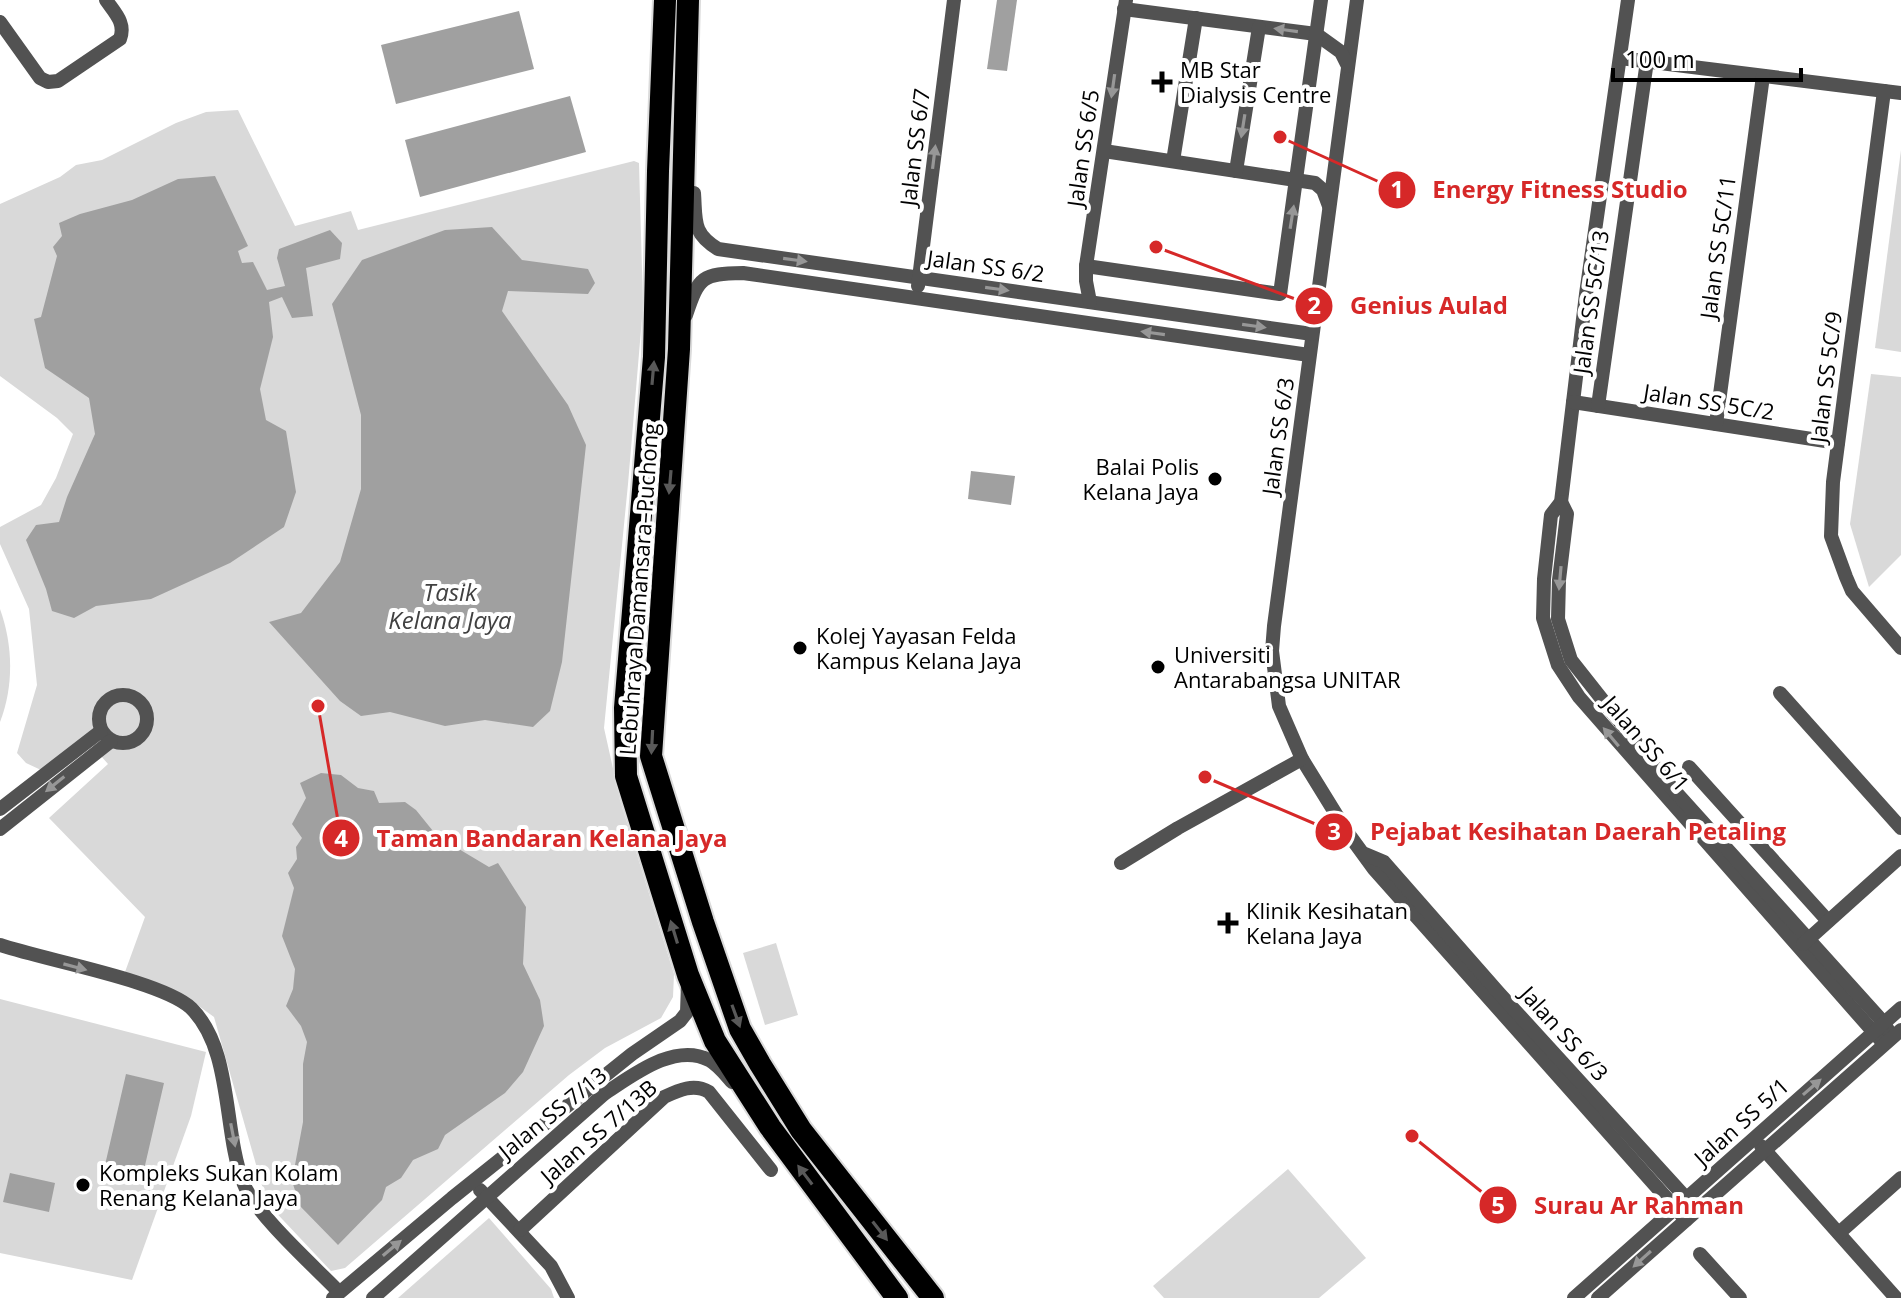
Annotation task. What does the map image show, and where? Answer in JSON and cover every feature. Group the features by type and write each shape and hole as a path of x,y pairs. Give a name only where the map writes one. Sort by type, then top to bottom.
{"highway":[{"path":"653,0 661,49 661,85"},
{"name":"Lebuhraya Damansara–Puchong","path":"665,0 654,357 624,745 626,776 688,975 715,1041 770,1127 897,1298"},
{"name":"Lebuhraya Damansara–Puchong","path":"688,0 679,349 652,764 740,1029 801,1130 933,1298"},
{"path":"679,349 685,337 694,193 700,0"}],"street":[{"path":"0,22 40,78 48,82 58,81 120,39 124,30 121,21 106,0"},
{"name":"Jalan SS 6/7","path":"916,299 954,0"},
{"path":"1086,266 1280,294 1321,0"},
{"name":"Jalan SS 6/3","path":"1357,0 1272,651 1279,706 1302,759 1347,832 1365,854 1384,862 1556,1064 1692,1215"},
{"name":"Jalan SS 6/1","path":"1628,0 1561,502 1567,514 1558,619 1571,660 1672,788 1804,943 1879,1027 1893,1037"},
{"path":"1125,4 1196,18 1316,34 1341,52 1348,67"},
{"name":"Jalan SS 6/5","path":"1090,302 1086,266 1125,4"},
{"path":"1173,161 1196,18"},
{"path":"1236,171 1259,27"},
{"path":"1620,58 1901,93"},
{"name":"Jalan SS 5C/13","path":"1598,406 1647,61"},
{"name":"Jalan SS 5C/11","path":"1716,424 1763,76"},
{"name":"Jalan SS 5C/9","path":"1884,91 1838,443 1831,536 1852,591 1901,648"},
{"path":"1104,151 1315,183 1323,190 1330,207"},
{"name":"Jalan SS 6/2","path":"694,193 697,231 718,249 1312,334"},
{"name":"Jalan SS 6/2","path":"686,315 695,288 702,280 722,274 743,273 1309,355"},
{"name":"Jalan SS 5C/2","path":"1573,402 1838,443"},
{"path":"1780,693 1901,828"},
{"path":"0,809 78,747 106,736 0,829"},
{"path":"1121,863 1302,759"},
{"path":"1689,767 1828,921"},
{"path":"1804,943 1901,856"},
{"path":"0,945 143,985 190,1007 212,1041 242,1181 252,1201 335,1295"},
{"name":"Jalan SS 7/13","path":"335,1295 632,1054 680,1021 687,1012 688,975"},
{"name":"Jalan SS 5/1","path":"1574,1298 1901,1008"},
{"name":"Jalan SS 5/1","path":"1598,1298 1893,1037"},
{"name":"Jalan SS 7/13","path":"373,1298 604,1094 640,1071 674,1057 692,1056 711,1061 770,1127"},
{"name":"Jalan SS 7/13B","path":"520,1230 664,1097 691,1087 701,1087 709,1092 771,1170"},
{"path":"1754,1138 1896,1298"},
{"path":"1654,1227 1662,1208 1655,1174 1680,1180 1698,1180 1718,1171"},
{"path":"1839,1233 1901,1178"},
{"path":"470,1183 487,1195 551,1266 568,1298"},
{"path":"1700,1254 1740,1298"}],"shaded area":[{"path":"238,110 295,226 351,211 358,230 634,161 639,163 643,306 604,728 620,800 674,974 673,997 661,1018 605,1048 569,1075 345,1268 331,1271 267,1203 214,1017 196,1004 125,972 145,917 49,818 108,764 85,738 41,770 26,763 17,753 37,685 29,609 0,544 0,527 41,505 56,478 73,434 57,418 0,376 0,204 60,177 76,165 102,160 176,123 206,112"},
{"path":"1901,150 1901,352 1875,348"},
{"path":"1871,374 1901,377 1901,555 1869,587 1850,524"},
{"path":"0,609 9,651 10,680 0,722"},
{"path":"776,943 798,1015 765,1025 743,953"},
{"name":"Kompleks Sukan Kolam Renang Kelana Jaya","path":"0,999 206,1052 191,1116 132,1280 0,1253"},
{"path":"1288,1169 1366,1258 1319,1298 1164,1298 1153,1286"},
{"path":"489,1218 551,1289 554,1298 398,1298"}],"water":[{"path":"997,0 1017,0 1007,71 987,69"},
{"path":"519,11 534,69 396,104 381,45"},
{"path":"570,96 586,152 420,197 405,140"},
{"path":"215,176 248,246 238,251 242,263 253,262 267,290 285,286 277,258 279,249 330,230 342,243 340,259 306,268 313,316 292,318 282,297 269,302 273,337 260,389 266,420 286,431 296,492 284,527 230,563 151,599 96,606 74,618 52,611 26,540 36,525 59,522 95,434 89,398 45,368 34,319 41,317 57,256 53,247 62,236 59,223 132,200 178,179"},
{"name":"Tasik Kelana Jaya","path":"492,227 522,260 588,269 595,283 588,294 508,291 502,311 568,405 586,445 562,662 550,711 533,727 485,720 445,726 390,712 361,716 340,701 269,622 301,613 340,562 361,489 361,415 332,304 362,260 445,230"},
{"path":"971,471 1015,476 1011,505 968,499"},
{"path":"321,773 341,775 358,788 374,791 379,803 405,802 416,810 437,836 489,867 498,863 526,907 523,964 540,1000 544,1026 523,1072 505,1093 445,1135 438,1149 413,1160 401,1178 386,1187 382,1200 338,1245 300,1206 292,1181 303,1122 303,1064 307,1042 301,1026 286,1006 293,989 295,969 282,936 294,888 288,873 297,859 296,847 302,838 292,824 306,798 300,783"},
{"path":"126,1074 164,1083 143,1174 105,1165"},
{"path":"10,1173 55,1183 49,1212 3,1202"}],"place":[{"name":"MB Star Dialysis Centre","path":"1162,82"},
{"name":"Energy Fitness Studio","path":"1280,137"},
{"name":"Genius Aulad","path":"1156,247"},
{"name":"Balai Polis Kelana Jaya","path":"1215,479"},
{"name":"Kolej Yayasan Felda Kampus Kelana Jaya","path":"800,648"},
{"name":"Universiti Antarabangsa UNITAR","path":"1158,667"},
{"name":"Taman Bandaran Kelana Jaya","path":"318,706"},
{"name":"Pejabat Kesihatan Daerah Petaling","path":"1205,777"},
{"name":"Klinik Kesihatan Kelana Jaya","path":"1228,923"},
{"name":"Surau Ar Rahman","path":"1412,1136"},
{"name":"Kompleks Sukan Kolam Renang Kelana Jaya","path":"83,1185"}]}
